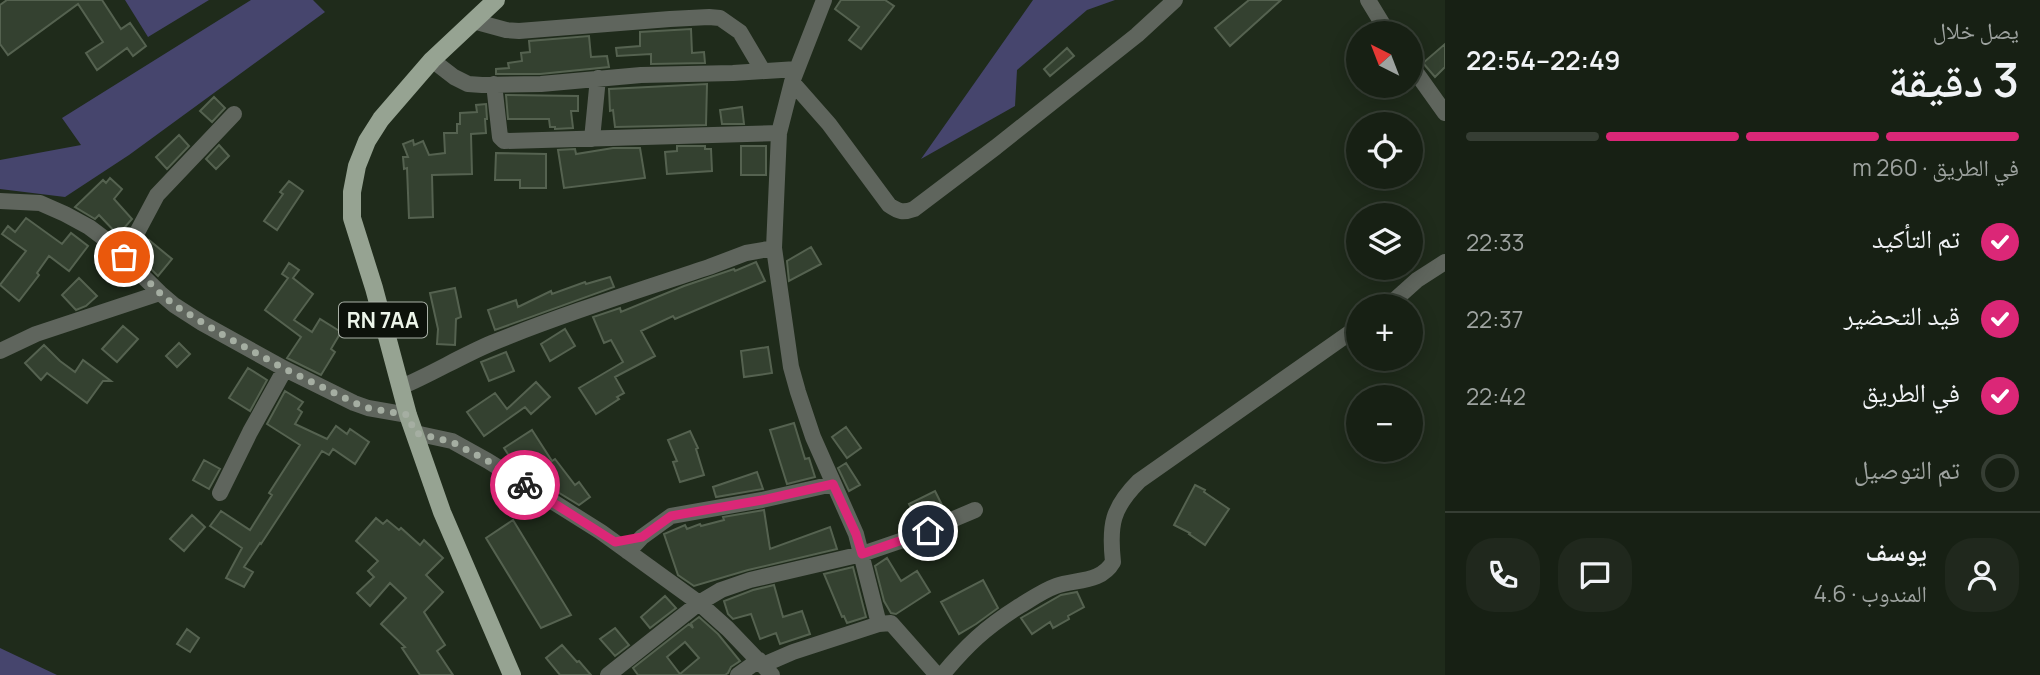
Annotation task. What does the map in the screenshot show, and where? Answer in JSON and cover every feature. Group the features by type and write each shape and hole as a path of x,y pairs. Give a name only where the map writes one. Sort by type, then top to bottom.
{"main road":[{"name":"RN 7AA","path":"496,0 432,60 380,119 357,166 352,192 352,218 408,415 442,512 513,675"}],"street":[{"path":"824,0 794,75 779,133 774,248 791,367 813,437 856,534 879,624"},
{"path":"432,60 468,84 541,83 763,71 794,75 889,205 905,212 914,209 996,147 1137,35 1175,0"},
{"path":"1368,0 1381,21"},
{"path":"473,21 506,30 519,30 719,18 740,32 763,71"},
{"path":"592,139 598,78"},
{"path":"1423,82 1445,113"},
{"path":"494,84 500,137 504,141 779,133"},
{"path":"124,257 157,195 234,114"},
{"path":"0,201 40,203 89,227 174,305 202,323 285,369 361,405 408,415"},
{"path":"401,387 490,344 547,321 733,257 774,248"},
{"path":"1402,294 1445,262"},
{"path":"0,351 36,334 160,293"},
{"path":"738,675 765,667 793,652 879,624 893,624 916,653 940,675 985,629 1037,595 1057,586 1105,572 1113,562 1111,530 1115,512 1127,493 1139,481 1346,335"},
{"path":"220,493 285,369"},
{"path":"415,433 452,442 488,461 622,547 699,603 765,667"},
{"path":"622,547 642,537 671,516 833,484"},
{"path":"608,675 699,603 721,590 750,580 862,554 975,510"},
{"path":"642,537 642,562"}],"shaded area":[{"path":"125,0 209,0 148,37"},
{"path":"251,0 313,0 325,12 129,155 65,197 0,189 0,160 81,145 62,118"},
{"path":"1033,0 1115,0 1087,10 1017,70 1015,106 921,159"},
{"path":"0,648 57,675 0,675"}],"building":[{"path":"7,0 102,0 121,29 130,23 146,46 133,56 127,48 97,70 86,53 103,42 78,4 8,55 0,44 0,5"},
{"path":"841,0 885,0 894,6 861,49 849,40 859,27 835,9"},
{"path":"1249,0 1281,0 1230,46 1215,28"},
{"path":"691,29 692,53 704,52 705,63 651,64 651,54 617,56 616,48 640,46 640,32"},
{"path":"589,36 591,57 607,56 609,67 540,74 496,74 496,69 509,68 508,63 522,61 521,53 530,52 529,41"},
{"path":"1445,44 1445,67 1435,77 1423,63"},
{"path":"1067,48 1074,56 1050,76 1044,69"},
{"path":"707,84 706,125 615,127 613,110 610,111 609,89"},
{"path":"506,95 578,96 578,111 571,111 573,128 555,129 550,127 549,119 508,119"},
{"path":"214,97 225,108 212,122 200,111"},
{"path":"486,104 486,133 471,134 472,174 432,175 433,217 409,218 407,168 404,169 403,157 408,157 403,144 413,140 414,145 423,141 429,155 445,153 444,133 457,133 460,113 477,112 476,105"},
{"path":"742,107 744,124 722,124 720,110"},
{"path":"179,135 189,146 167,169 156,157"},
{"path":"219,145 229,156 216,169 206,159"},
{"path":"677,146 705,146 705,149 711,149 712,171 667,174 665,152 677,151"},
{"path":"741,146 766,146 766,175 741,175"},
{"path":"613,148 640,148 645,178 564,188 558,150 575,149 576,154"},
{"path":"496,153 546,154 546,188 520,188 520,180 495,180"},
{"path":"110,178 122,189 114,199 132,219 118,235 99,215 95,219 75,207 103,180 106,183"},
{"path":"289,181 303,191 277,230 264,221"},
{"path":"26,218 62,244 71,233 88,246 69,271 49,256 37,273 39,275 19,301 0,285 26,251 2,234 8,226 15,232"},
{"path":"149,240 172,259 158,276 137,255"},
{"path":"811,247 821,264 789,281 787,261"},
{"path":"756,262 765,281 641,331 655,356 615,377 624,393 596,414 579,388 623,362 611,340 604,343 593,317 620,308 621,312 684,286"},
{"path":"289,263 299,270 293,278 313,294 294,320 312,332 320,319 341,332 331,349 335,352 321,375 287,358 301,337 265,310 288,278 282,274"},
{"path":"610,277 614,287 495,330 488,310 516,300 518,307 551,291 552,294 585,282 586,284"},
{"path":"79,278 97,296 86,306 76,310 62,295"},
{"path":"455,288 461,317 456,319 455,345 437,344 438,329 430,293"},
{"path":"123,326 138,339 117,362 102,349"},
{"path":"565,329 575,346 550,361 541,344"},
{"path":"179,343 190,354 177,367 166,356"},
{"path":"44,345 75,372 83,360 111,381 103,381 87,403 47,373 41,380 25,363"},
{"path":"768,347 772,373 744,377 741,351"},
{"path":"506,352 514,371 489,381 481,362"},
{"path":"248,368 267,380 250,411 229,398"},
{"path":"536,382 550,397 531,414 525,407 484,436 467,412 495,393 507,409"},
{"path":"285,391 303,402 298,409 302,412 295,424 327,439 336,426 347,434 350,429 369,442 355,464 333,449 329,455 322,451 244,567 253,572 244,587 226,578 242,548 210,526 221,511 250,530 272,495 269,493 300,445 267,424"},
{"path":"794,423 805,459 809,458 815,477 787,484 770,430"},
{"path":"846,427 861,448 847,458 832,437"},
{"path":"532,430 552,461 555,459 575,485 579,482 590,497 579,505 535,478 527,467 523,470 515,465 504,448"},
{"path":"690,431 698,448 696,449 704,475 680,482 673,462 677,461 668,440"},
{"path":"204,460 220,469 209,489 193,480"},
{"path":"846,463 860,485 849,491 838,468"},
{"path":"757,472 763,489 716,497 713,487"},
{"path":"1195,485 1229,509 1205,545 1174,525"},
{"path":"935,491 945,511 918,522 909,504"},
{"path":"764,510 770,549 830,527 837,549 694,586 678,575 664,534 685,525 687,529 724,520 723,517"},
{"path":"192,515 205,527 184,551 170,539"},
{"path":"376,518 383,524 387,520 399,530 401,528 420,545 424,540 443,558 426,575 443,592 424,612 445,645 437,651 453,675 420,675 402,648 405,647 381,624 406,598 390,583 370,606 357,593 374,577 368,571 378,561 356,541"},
{"path":"513,520 571,615 541,628 486,538"},
{"path":"887,558 901,581 917,571 930,592 896,614 891,613 884,601 875,566"},
{"path":"853,567 866,617 847,623 824,574"},
{"path":"983,580 998,608 959,634 941,602"},
{"path":"774,585 783,617 802,611 810,634 780,644 776,633 760,639 751,614 733,619 728,614 724,601"},
{"path":"1077,592 1084,607 1053,628 1050,622 1032,634 1021,618 1061,595"},
{"path":"665,596 676,608 650,628 641,617"},
{"path":"699,617 718,634 740,661 725,675 638,675 633,668 689,624 693,628 691,623","holes":["685,642 699,658 680,674 667,657"]},
{"path":"615,628 629,645 615,656 600,639"},
{"path":"187,629 199,638 190,652 177,644"},
{"path":"562,645 591,675 560,675 546,658"}],"way so far":[{"path":"124,257 174,305 202,323 285,369 355,403 408,415 415,433 452,442 525,485"}],"route":[{"path":"525,485 615,542 642,537 671,516 833,484 856,534 862,554 928,531"}]}
